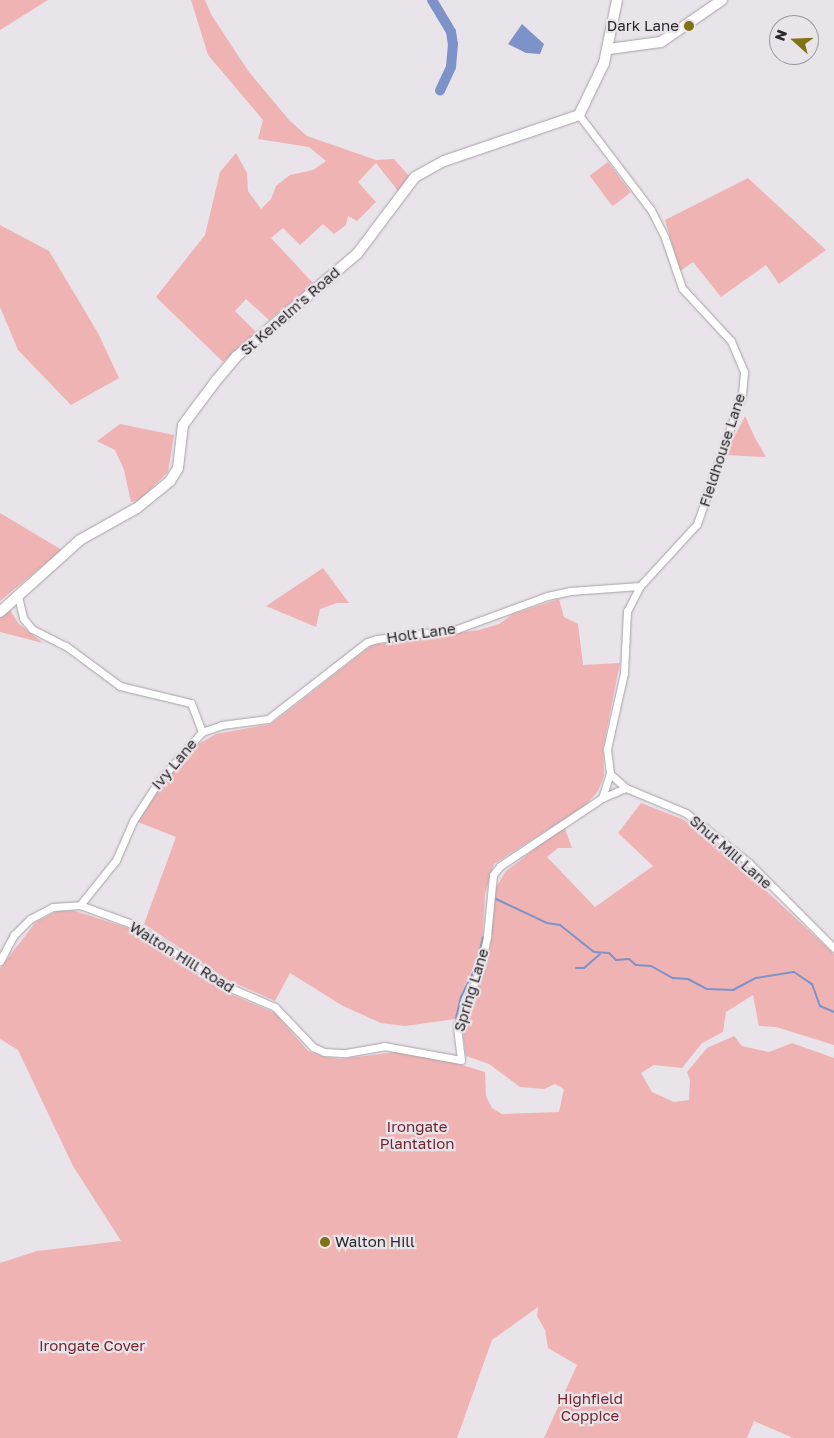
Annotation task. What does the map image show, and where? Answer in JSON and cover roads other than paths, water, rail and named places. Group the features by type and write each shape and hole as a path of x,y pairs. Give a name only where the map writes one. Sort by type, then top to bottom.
{"street":[{"path":"579,115 609,49 617,0"},
{"path":"609,49 661,42 722,0"},
{"name":"Fieldhouse Lane","path":"579,115 651,210 665,238 682,288 701,312 731,341 744,372 742,394 697,524 640,586 625,622 624,673 607,749 612,776"},
{"name":"St Kenelm's Road","path":"0,612 80,540 137,508 170,481 178,468 183,425 210,388 237,356 357,254 415,177 444,161 579,115"},
{"name":"Holt Lane","path":"202,732 222,725 268,719 367,642 377,639 457,629 547,596 570,591 640,586"},
{"name":"Ivy Lane","path":"18,596 23,618 32,629 66,646 120,686 191,703 202,732 158,782 133,820 116,860 80,905"},
{"path":"602,798 612,776"},
{"name":"Shut Mill Lane","path":"612,776 626,788 686,813 749,864 834,948"},
{"name":"Spring Lane","path":"460,1060 457,1026 479,972 487,936 493,875 508,861 602,798 626,788"},
{"name":"Walton Hill Road","path":"0,962 14,935 30,919 52,907 80,905 132,924 226,986 275,1007 313,1048 324,1052 346,1053 384,1046 460,1060"}],"water":[{"path":"522,24 544,44 540,54 526,53 508,44"}],"waterway":[{"path":"432,0 451,32 453,44 451,67 440,91"},
{"path":"496,899 547,923 560,925 594,952 609,953 616,960 629,959 636,965 651,966 673,978 688,979 707,989 733,990 756,978 794,972 812,984 820,1006 834,1012"},
{"path":"480,951 483,937"},
{"path":"576,968 584,968 600,954"},
{"path":"456,1018 461,997 479,960"}],"place":[{"name":"Dark Lane","path":"689,26"},
{"name":"Walton Hill","path":"325,1242"}],"park label":[{"name":"Irongate Plantation","path":"417,1134"},
{"name":"Irongate Cover","path":"92,1346"},
{"name":"Highfield Coppice","path":"590,1406"}]}
